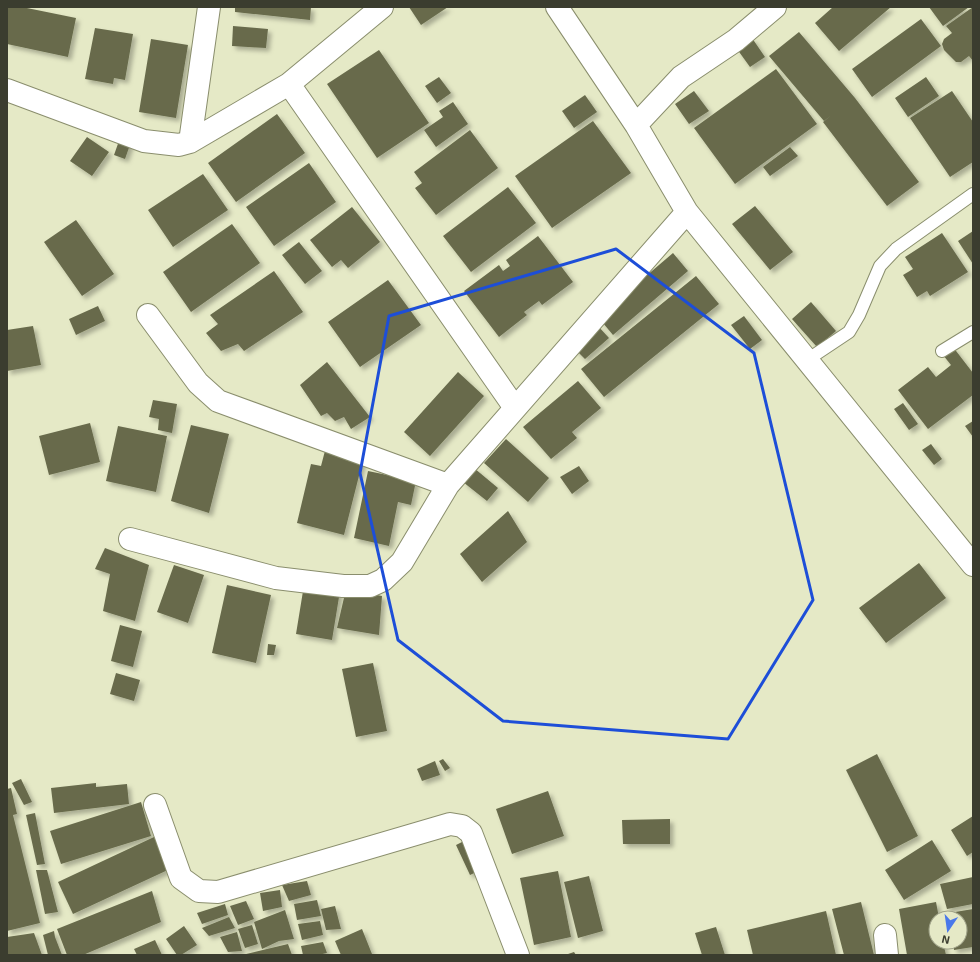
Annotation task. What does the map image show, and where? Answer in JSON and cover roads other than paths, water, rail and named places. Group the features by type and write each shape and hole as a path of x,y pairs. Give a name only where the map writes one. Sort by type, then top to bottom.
{"street":[{"path":"190,142 209,7"},
{"path":"7,90 144,141 179,145 190,142 289,84 382,7"},
{"path":"557,7 636,125 687,212 973,565"},
{"path":"636,125 681,76 736,40 775,7"},
{"path":"289,84 515,408"},
{"path":"130,538 276,578 343,586 370,586 383,580 402,562 448,485 687,212"},
{"path":"148,315 198,383 218,401 448,485"},
{"path":"155,805 181,878 199,891 218,892 450,824 462,826 471,833 518,955"}],"lane":[{"path":"807,360 849,332 859,315 880,266 896,249 973,194"},
{"path":"942,351 973,332"}]}
